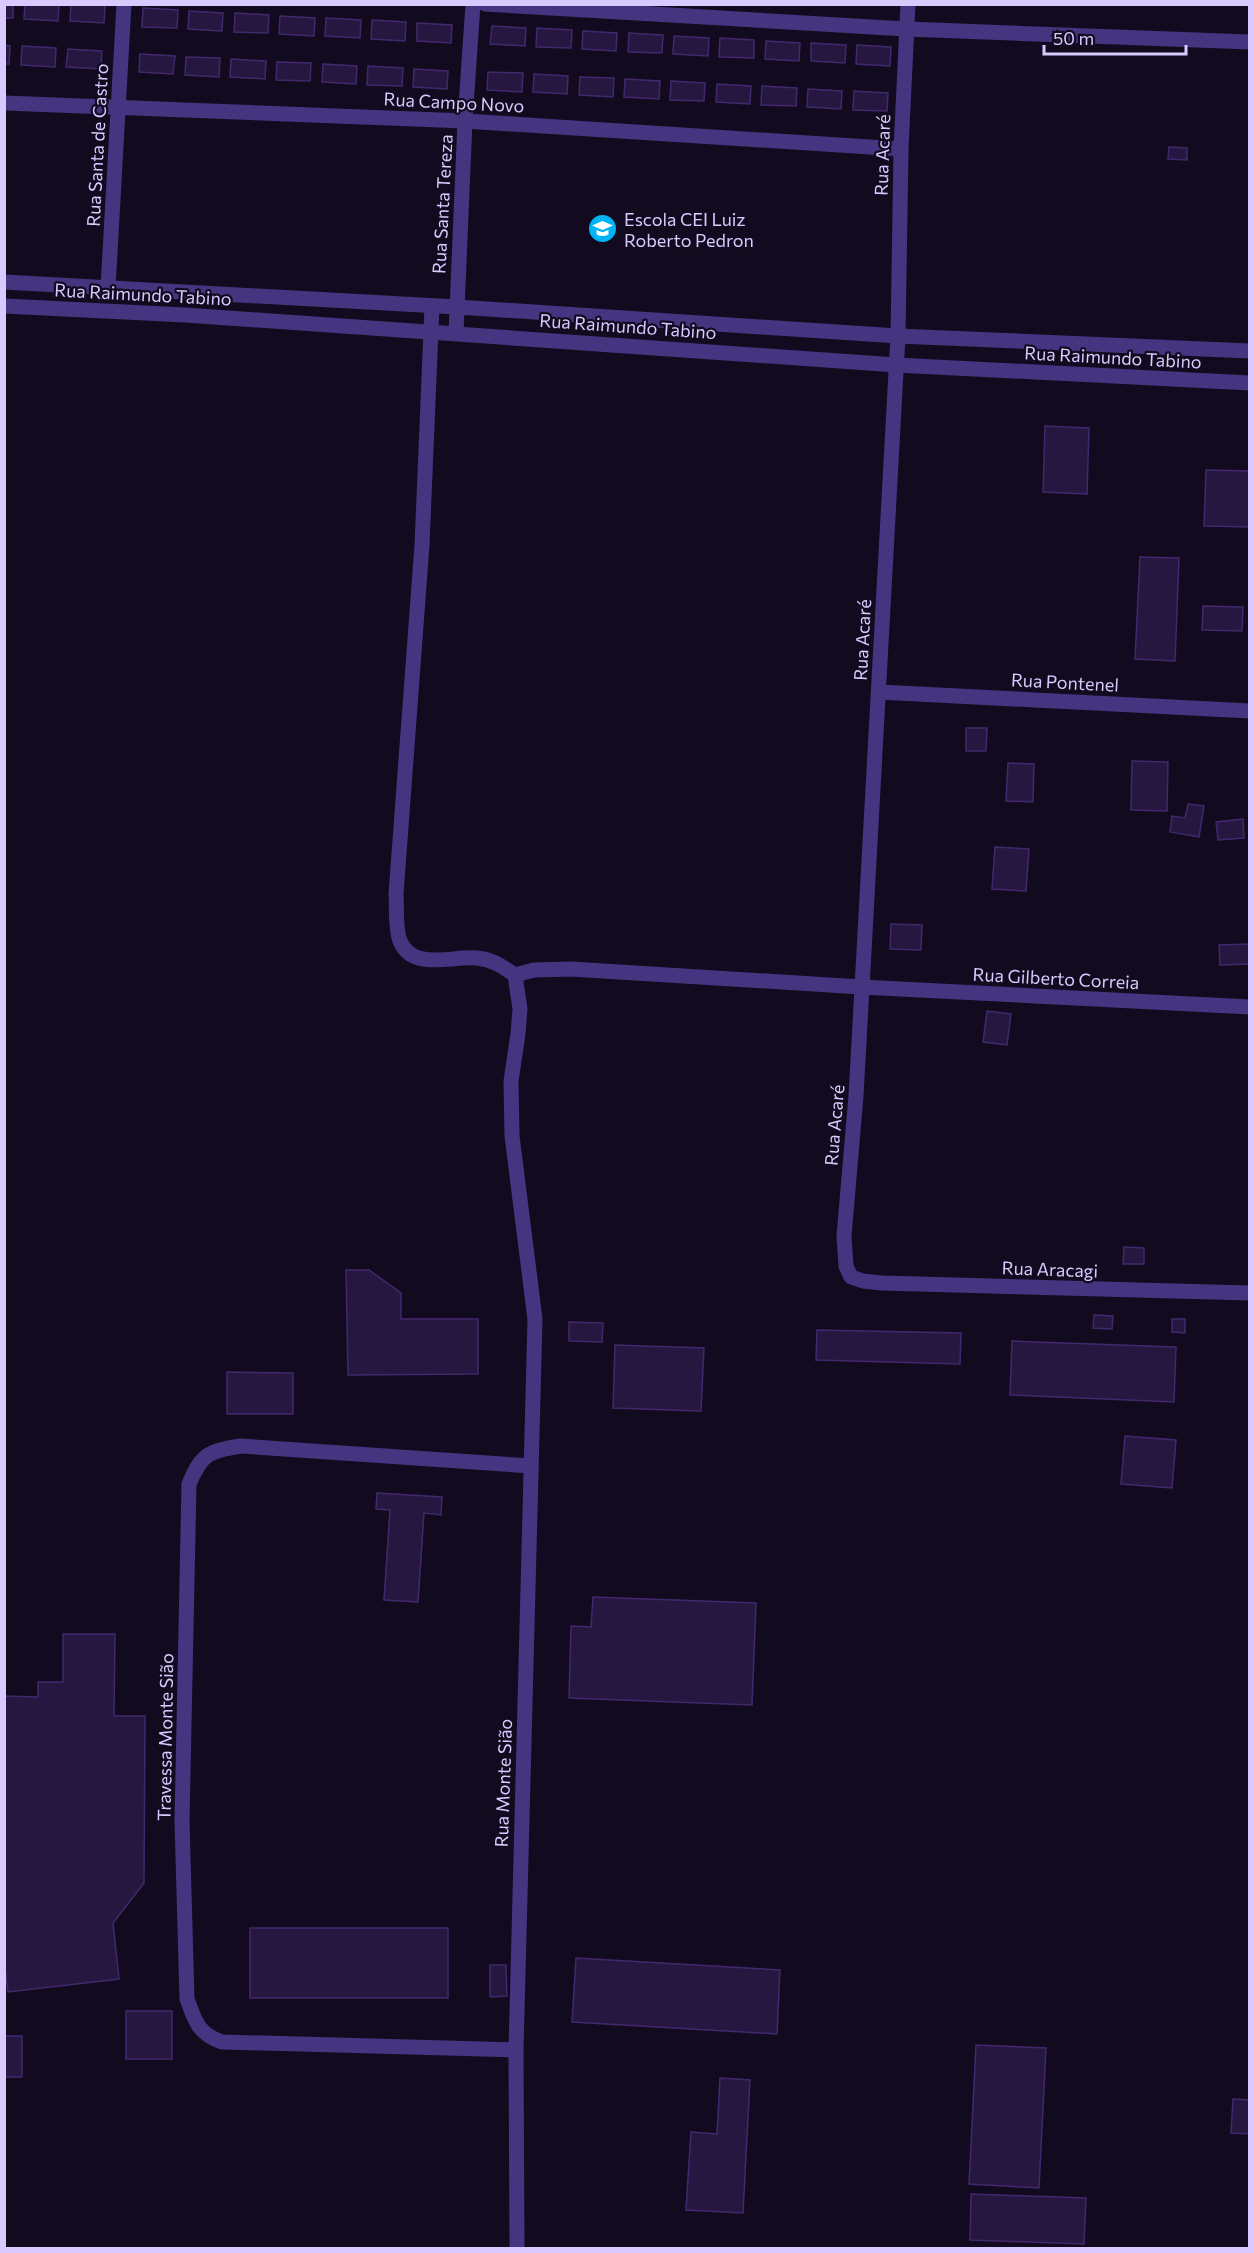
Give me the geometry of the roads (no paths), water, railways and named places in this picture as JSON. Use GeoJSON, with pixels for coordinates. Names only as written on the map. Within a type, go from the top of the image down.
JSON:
{"type":"FeatureCollection","features":[{"type":"Feature","properties":{"kind":"street","name":"Rua Santa de Castro"},"geometry":{"type":"LineString","coordinates":[[108,288],[124,4]]}},
{"type":"Feature","properties":{"kind":"street","name":"Rua Santa Tereza"},"geometry":{"type":"LineString","coordinates":[[456,333],[465,121],[473,4]]}},
{"type":"Feature","properties":{"kind":"street"},"geometry":{"type":"LineString","coordinates":[[485,4],[906,29],[1250,42]]}},
{"type":"Feature","properties":{"kind":"street","name":"Rua Acaré"},"geometry":{"type":"LineString","coordinates":[[851,1277],[846,1266],[844,1236],[856,1095],[898,336],[901,150],[908,4]]}},
{"type":"Feature","properties":{"kind":"street","name":"Rua Campo Novo"},"geometry":{"type":"LineString","coordinates":[[4,103],[465,121],[901,150]]}},
{"type":"Feature","properties":{"kind":"street","name":"Rua Raimundo Tabino"},"geometry":{"type":"LineString","coordinates":[[4,282],[457,307],[898,336],[1250,351]]}},
{"type":"Feature","properties":{"kind":"street","name":"Rua Raimundo Tabino"},"geometry":{"type":"LineString","coordinates":[[4,306],[185,315],[896,365],[1250,383]]}},
{"type":"Feature","properties":{"kind":"street"},"geometry":{"type":"LineString","coordinates":[[432,306],[422,545],[396,894],[400,940],[408,955],[420,960],[478,958],[494,961],[515,975]]}},
{"type":"Feature","properties":{"kind":"street","name":"Rua Pontenel"},"geometry":{"type":"LineString","coordinates":[[879,692],[1250,711]]}},
{"type":"Feature","properties":{"kind":"street","name":"Rua Gilberto Correia"},"geometry":{"type":"LineString","coordinates":[[515,975],[534,970],[571,969],[1250,1007]]}},
{"type":"Feature","properties":{"kind":"street","name":"Rua Monte Sião"},"geometry":{"type":"LineString","coordinates":[[515,975],[520,1008],[519,1034],[511,1082],[512,1136],[536,1320],[516,2050],[517,2248]]}},
{"type":"Feature","properties":{"kind":"street","name":"Rua Aracagi"},"geometry":{"type":"LineString","coordinates":[[851,1277],[882,1283],[1250,1293]]}},
{"type":"Feature","properties":{"kind":"street","name":"Travessa Monte Sião"},"geometry":{"type":"LineString","coordinates":[[516,2050],[222,2043],[207,2037],[195,2019],[188,1998],[182,1821],[189,1485],[202,1458],[214,1450],[241,1446],[531,1466]]}},
{"type":"Feature","properties":{"kind":"place","name":"Escola CEI Luiz Roberto Pedron"},"geometry":{"type":"Point","coordinates":[603,229]}}]}
